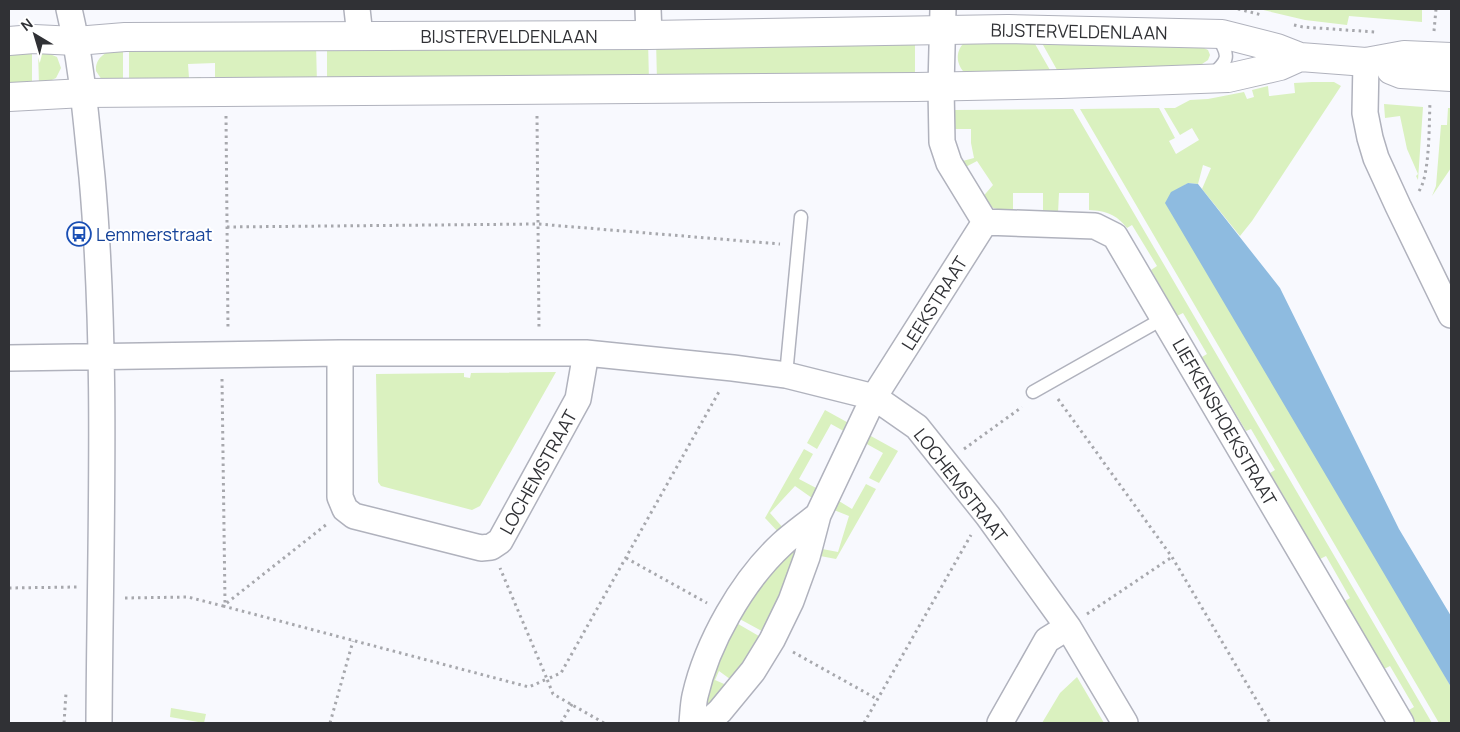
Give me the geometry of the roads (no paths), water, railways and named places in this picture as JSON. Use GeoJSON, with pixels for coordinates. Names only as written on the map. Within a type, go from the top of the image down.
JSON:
{"type":"FeatureCollection","features":[{"type":"Feature","properties":{"kind":"street"},"geometry":{"type":"LineString","coordinates":[[70,9],[84,93],[96,225],[101,356],[99,723]]}},
{"type":"Feature","properties":{"kind":"street"},"geometry":{"type":"LineString","coordinates":[[357,9],[360,36]]}},
{"type":"Feature","properties":{"kind":"street"},"geometry":{"type":"LineString","coordinates":[[943,20],[942,142],[949,163],[985,222]]}},
{"type":"Feature","properties":{"kind":"street","name":"BIJSTERVELDENLAAN"},"geometry":{"type":"LineString","coordinates":[[9,41],[76,41],[125,37],[360,36],[649,22],[943,20],[1008,29],[1216,34],[1278,48],[1300,57],[1366,62],[1401,74],[1442,67]]}},
{"type":"Feature","properties":{"kind":"street","name":"BIJSTERVELDENLAAN"},"geometry":{"type":"LineString","coordinates":[[9,97],[84,93],[941,87],[1228,78],[1280,66],[1300,57]]}},
{"type":"Feature","properties":{"kind":"street"},"geometry":{"type":"LineString","coordinates":[[1366,62],[1365,113],[1376,158],[1451,315]]}},
{"type":"Feature","properties":{"kind":"street","name":"LIEFKENSHOEKSTRAAT"},"geometry":{"type":"LineString","coordinates":[[985,222],[1095,226],[1115,236],[1401,723]]}},
{"type":"Feature","properties":{"kind":"street","name":"LEEKSTRAAT"},"geometry":{"type":"LineString","coordinates":[[707,723],[720,711],[753,671],[772,640],[791,601],[807,557],[818,515],[874,397],[985,222]]}},
{"type":"Feature","properties":{"kind":"street","name":"LOCHEMSTRAAT"},"geometry":{"type":"LineString","coordinates":[[340,353],[340,497],[345,509],[354,516],[481,548],[491,547],[500,542],[578,399],[586,353]]}},
{"type":"Feature","properties":{"kind":"street","name":"LOCHEMSTRAAT"},"geometry":{"type":"LineString","coordinates":[[9,358],[340,353],[586,353],[786,375],[874,397],[917,427],[988,516],[1068,627],[1125,723]]}},
{"type":"Feature","properties":{"kind":"street","name":"LEEKSTRAAT"},"geometry":{"type":"LineString","coordinates":[[692,723],[695,697],[712,646],[728,614],[751,578],[781,544],[818,515]]}},
{"type":"Feature","properties":{"kind":"street"},"geometry":{"type":"LineString","coordinates":[[1000,723],[1048,640],[1068,627]]}},
{"type":"Feature","properties":{"kind":"lane"},"geometry":{"type":"LineString","coordinates":[[1208,78],[1223,65],[1227,56],[1216,34]]}},
{"type":"Feature","properties":{"kind":"lane"},"geometry":{"type":"LineString","coordinates":[[786,375],[801,217]]}},
{"type":"Feature","properties":{"kind":"lane"},"geometry":{"type":"LineString","coordinates":[[1033,392],[1164,318]]}},
{"type":"Feature","properties":{"kind":"water"},"geometry":{"type":"Polygon","coordinates":[[[1188,183],[1198,184],[1280,288],[1399,529],[1451,616],[1451,687],[1165,203],[1171,192],[1188,183]]]}},
{"type":"Feature","properties":{"kind":"place","name":"Lemmerstraat"},"geometry":{"type":"Point","coordinates":[79,234]}}]}
